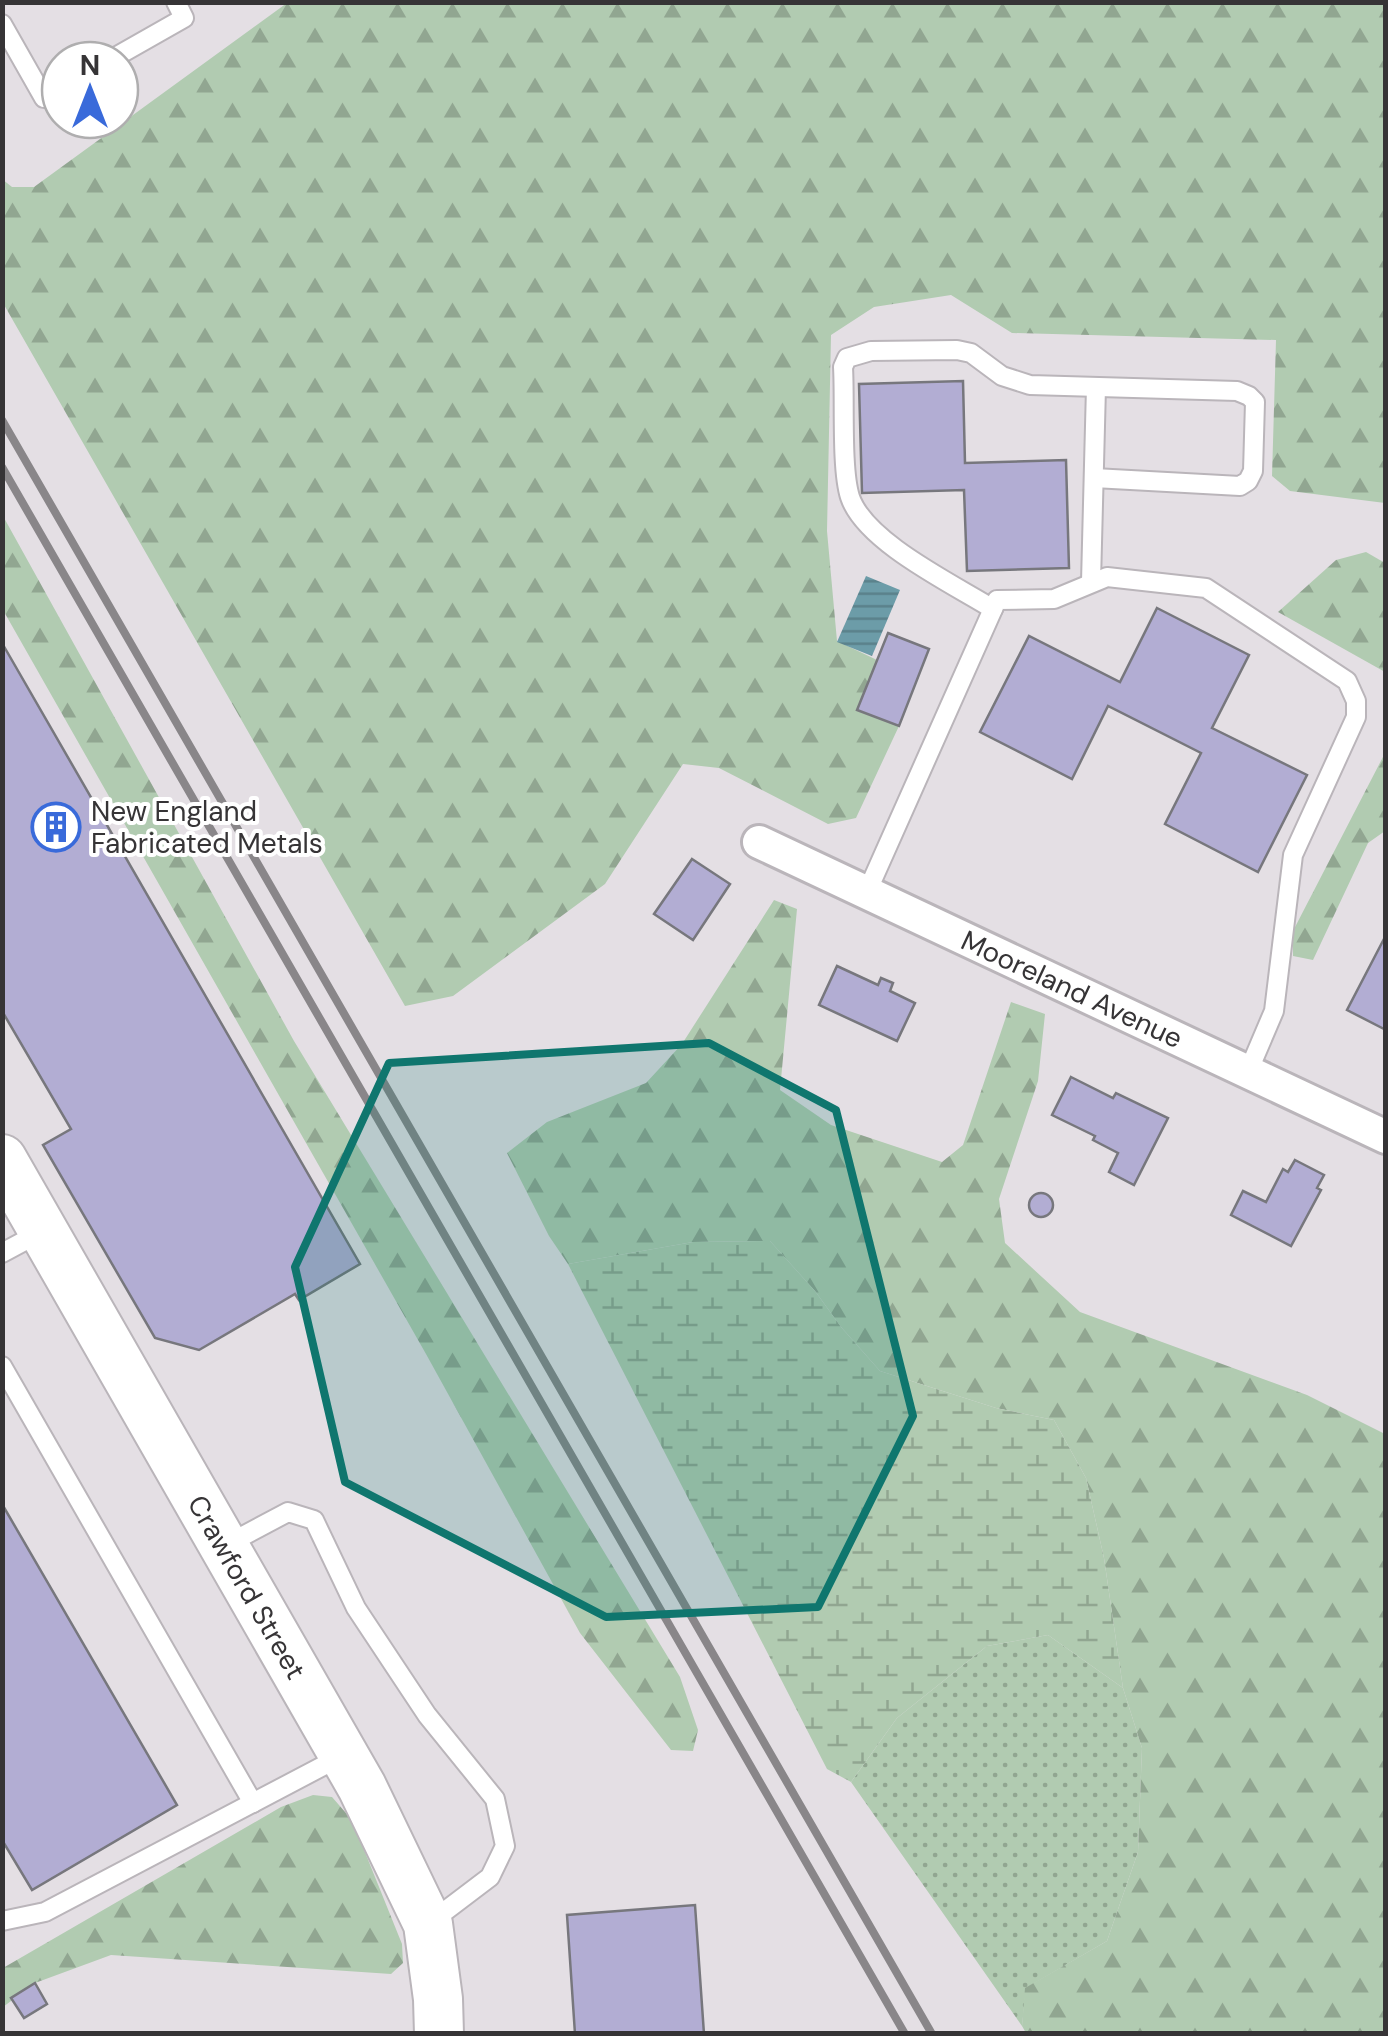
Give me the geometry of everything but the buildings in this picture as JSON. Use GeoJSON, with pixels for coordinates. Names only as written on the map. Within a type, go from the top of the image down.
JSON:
{"type":"FeatureCollection","features":[{"type":"Feature","properties":{"kind":"main road","name":"Crawford Street"},"geometry":{"type":"LineString","coordinates":[[2,1159],[344,1755],[428,1924],[439,2034]]}},
{"type":"Feature","properties":{"kind":"street","name":"Mooreland Avenue"},"geometry":{"type":"LineString","coordinates":[[759,842],[1386,1137]]}},
{"type":"Feature","properties":{"kind":"lane"},"geometry":{"type":"LineString","coordinates":[[140,43],[184,18],[176,2]]}},
{"type":"Feature","properties":{"kind":"lane"},"geometry":{"type":"LineString","coordinates":[[2,24],[40,91]]}},
{"type":"Feature","properties":{"kind":"lane"},"geometry":{"type":"LineString","coordinates":[[993,609],[886,542],[866,526],[856,511],[848,481],[843,367],[847,358],[871,352],[957,350],[971,353],[1002,376],[1030,385],[1238,391],[1255,402],[1253,472],[1240,486],[1094,478]]}},
{"type":"Feature","properties":{"kind":"lane"},"geometry":{"type":"LineString","coordinates":[[1091,582],[1096,387]]}},
{"type":"Feature","properties":{"kind":"lane"},"geometry":{"type":"LineString","coordinates":[[868,892],[998,600],[1054,599],[1106,577],[1206,588],[1347,681],[1354,693],[1356,717],[1293,855],[1274,1010],[1248,1072]]}},
{"type":"Feature","properties":{"kind":"lane"},"geometry":{"type":"LineString","coordinates":[[2,1253],[44,1231]]}},
{"type":"Feature","properties":{"kind":"lane"},"geometry":{"type":"LineString","coordinates":[[2,1366],[253,1803]]}},
{"type":"Feature","properties":{"kind":"lane"},"geometry":{"type":"LineString","coordinates":[[224,1546],[288,1512],[314,1520],[356,1608],[426,1714],[496,1799],[504,1846],[490,1878],[428,1924]]}},
{"type":"Feature","properties":{"kind":"lane"},"geometry":{"type":"LineString","coordinates":[[2,1921],[45,1912],[344,1755]]}},
{"type":"Feature","properties":{"kind":"highlighted area"},"geometry":{"type":"Polygon","coordinates":[[[709,1043],[836,1110],[913,1416],[818,1607],[606,1617],[345,1482],[295,1267],[389,1063],[709,1043]]]}},
{"type":"Feature","properties":{"kind":"green space"},"geometry":{"type":"Polygon","coordinates":[[[287,3],[1385,3],[1385,503],[1290,491],[1272,476],[1276,340],[1012,333],[951,295],[874,307],[831,335],[827,531],[837,641],[877,660],[858,710],[899,726],[856,818],[828,824],[719,768],[683,764],[605,884],[453,996],[405,1006],[3,303],[2,179],[12,187],[34,187],[99,140],[140,140],[140,110],[287,3]]]}},
{"type":"Feature","properties":{"kind":"green space"},"geometry":{"type":"Polygon","coordinates":[[[3,516],[294,1041],[680,1677],[698,1730],[693,1751],[671,1750],[580,1633],[3,610],[3,516]]]}},
{"type":"Feature","properties":{"kind":"green space"},"geometry":{"type":"Polygon","coordinates":[[[1366,552],[1385,563],[1385,672],[1278,612],[1336,560],[1366,552]]]}},
{"type":"Feature","properties":{"kind":"green space"},"geometry":{"type":"Polygon","coordinates":[[[1385,753],[1385,831],[1368,843],[1313,960],[1293,956],[1293,931],[1385,753]]]}},
{"type":"Feature","properties":{"kind":"green space"},"geometry":{"type":"Polygon","coordinates":[[[774,900],[797,909],[780,1090],[831,1125],[942,1162],[963,1145],[1011,1002],[1045,1014],[1038,1081],[999,1199],[1005,1243],[1080,1312],[1307,1395],[1385,1434],[1385,2033],[1026,2033],[1022,2026],[1025,1988],[1107,1941],[1138,1852],[1142,1748],[1123,1688],[1104,1558],[1086,1478],[1054,1420],[996,1408],[880,1371],[770,1241],[693,1242],[568,1264],[549,1236],[507,1153],[547,1122],[646,1083],[682,1044],[774,900]]]}},
{"type":"Feature","properties":{"kind":"green space"},"geometry":{"type":"Polygon","coordinates":[[[770,1241],[880,1371],[996,1408],[1054,1420],[1086,1478],[1104,1558],[1123,1688],[1048,1635],[987,1646],[897,1718],[851,1782],[827,1769],[568,1264],[693,1242],[770,1241]]]}},
{"type":"Feature","properties":{"kind":"green space"},"geometry":{"type":"Polygon","coordinates":[[[1048,1635],[1123,1688],[1142,1748],[1138,1852],[1107,1941],[1026,1988],[1022,2026],[851,1782],[897,1718],[987,1646],[1048,1635]]]}},
{"type":"Feature","properties":{"kind":"green space"},"geometry":{"type":"Polygon","coordinates":[[[313,1795],[332,1797],[352,1820],[402,1944],[403,1963],[391,1974],[111,1955],[35,1983],[3,2007],[3,1968],[281,1807],[313,1795]]]}},
{"type":"Feature","properties":{"kind":"water"},"geometry":{"type":"Polygon","coordinates":[[[866,576],[900,590],[872,656],[837,642],[866,576]]]}},
{"type":"Feature","properties":{"kind":"railway"},"geometry":{"type":"LineString","coordinates":[[2,420],[932,2034]]}},
{"type":"Feature","properties":{"kind":"railway"},"geometry":{"type":"LineString","coordinates":[[2,467],[905,2034]]}},
{"type":"Feature","properties":{"kind":"place","name":"New England Fabricated Metals"},"geometry":{"type":"Point","coordinates":[56,827]}}]}
